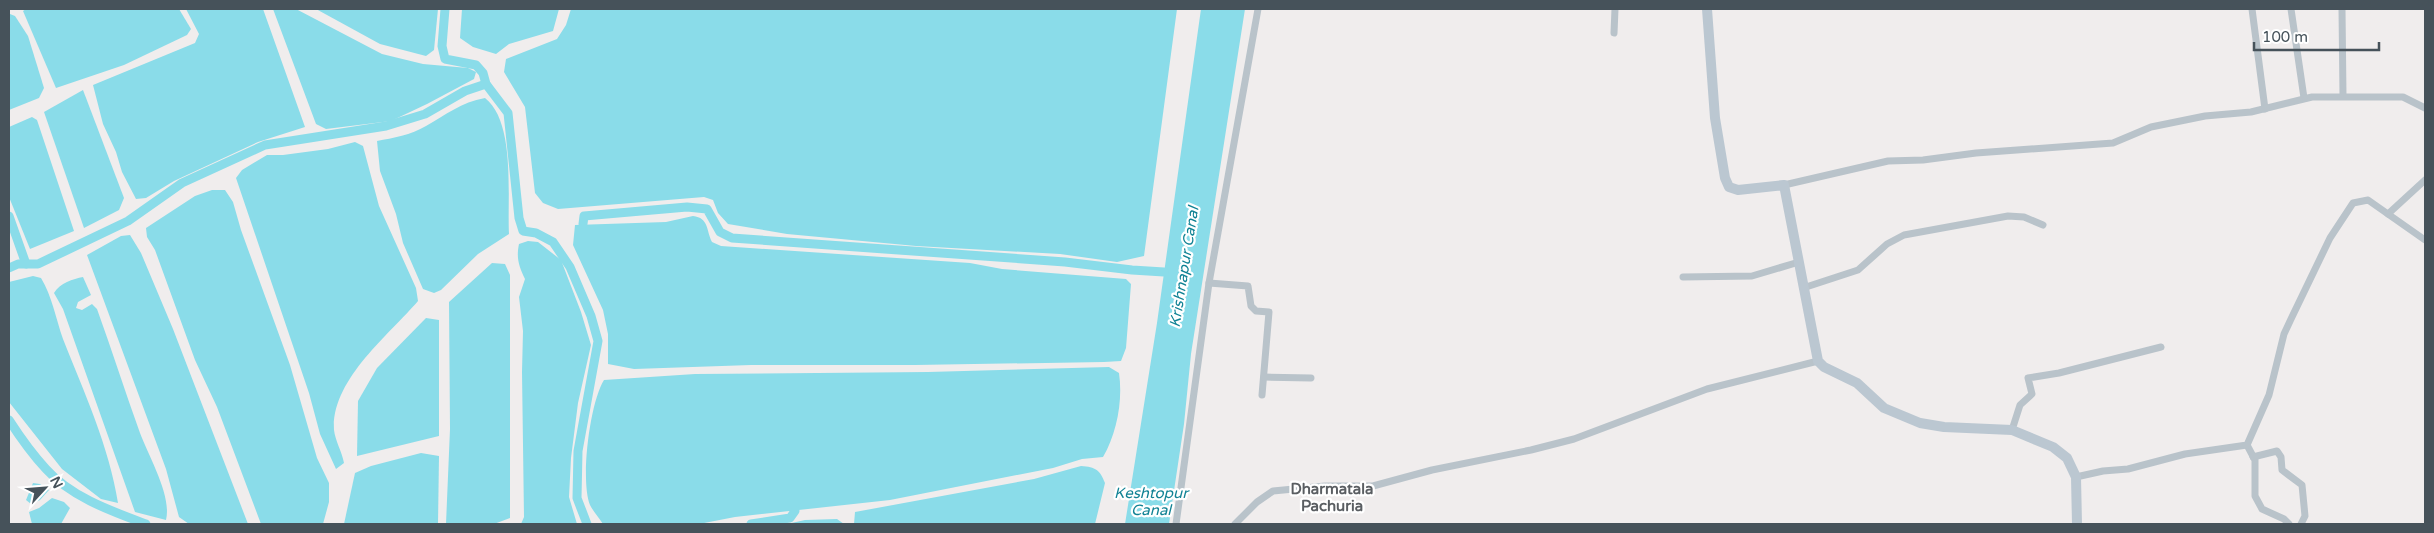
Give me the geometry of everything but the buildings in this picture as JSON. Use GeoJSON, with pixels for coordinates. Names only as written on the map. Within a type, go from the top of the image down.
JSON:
{"type":"FeatureCollection","features":[{"type":"Feature","properties":{"kind":"street"},"geometry":{"type":"LineString","coordinates":[[1176,524],[1209,283],[1258,9]]}},
{"type":"Feature","properties":{"kind":"street"},"geometry":{"type":"LineString","coordinates":[[1614,33],[1615,9]]}},
{"type":"Feature","properties":{"kind":"street"},"geometry":{"type":"LineString","coordinates":[[1707,9],[1715,118],[1725,178],[1729,187],[1738,190],[1784,185],[1888,161],[1923,160],[1976,152],[2113,143],[2151,127],[2205,116],[2251,112],[2304,98],[2343,96],[2403,97],[2425,108]]}},
{"type":"Feature","properties":{"kind":"street"},"geometry":{"type":"LineString","coordinates":[[2252,9],[2265,108]]}},
{"type":"Feature","properties":{"kind":"street"},"geometry":{"type":"LineString","coordinates":[[2290,9],[2304,98]]}},
{"type":"Feature","properties":{"kind":"street"},"geometry":{"type":"LineString","coordinates":[[2342,9],[2343,96]]}},
{"type":"Feature","properties":{"kind":"street"},"geometry":{"type":"LineString","coordinates":[[2388,214],[2425,180]]}},
{"type":"Feature","properties":{"kind":"street"},"geometry":{"type":"LineString","coordinates":[[1784,185],[1818,362],[1856,383],[1884,408],[1920,423],[1944,428],[2012,430],[2062,452],[2072,466],[2076,477],[2077,524]]}},
{"type":"Feature","properties":{"kind":"street"},"geometry":{"type":"LineString","coordinates":[[2247,445],[2269,395],[2284,334],[2290,319],[2330,238],[2350,207],[2356,201],[2368,200],[2425,240]]}},
{"type":"Feature","properties":{"kind":"street"},"geometry":{"type":"LineString","coordinates":[[1804,288],[1858,270],[1887,244],[1904,234],[2008,216],[2024,217],[2043,225]]}},
{"type":"Feature","properties":{"kind":"street"},"geometry":{"type":"LineString","coordinates":[[1683,278],[1752,276],[1799,262]]}},
{"type":"Feature","properties":{"kind":"street"},"geometry":{"type":"LineString","coordinates":[[1209,283],[1248,286],[1252,306],[1256,310],[1269,312],[1262,395]]}},
{"type":"Feature","properties":{"kind":"street"},"geometry":{"type":"LineString","coordinates":[[2012,430],[2020,405],[2032,394],[2028,378],[2059,373],[2161,347]]}},
{"type":"Feature","properties":{"kind":"street"},"geometry":{"type":"LineString","coordinates":[[1234,524],[1257,502],[1273,491],[1325,486],[1373,486],[1450,466],[1531,450],[1574,439],[1707,389],[1818,362]]}},
{"type":"Feature","properties":{"kind":"street"},"geometry":{"type":"LineString","coordinates":[[1264,377],[1311,378]]}},
{"type":"Feature","properties":{"kind":"street"},"geometry":{"type":"LineString","coordinates":[[2247,445],[2254,457],[2255,496],[2262,509],[2284,519],[2289,524]]}},
{"type":"Feature","properties":{"kind":"street"},"geometry":{"type":"LineString","coordinates":[[2076,477],[2103,470],[2128,469],[2185,454],[2247,445]]}},
{"type":"Feature","properties":{"kind":"street"},"geometry":{"type":"LineString","coordinates":[[2254,457],[2277,451],[2281,457],[2282,470],[2302,484],[2305,516],[2301,524]]}},
{"type":"Feature","properties":{"kind":"water"},"geometry":{"type":"Polygon","coordinates":[[[26,9],[179,9],[191,29],[187,35],[124,65],[56,88],[23,11],[26,9]]]}},
{"type":"Feature","properties":{"kind":"water"},"geometry":{"type":"Polygon","coordinates":[[[186,9],[263,9],[305,127],[258,142],[174,181],[146,198],[136,199],[122,172],[116,152],[103,124],[93,85],[195,43],[199,34],[186,9]]]}},
{"type":"Feature","properties":{"kind":"water"},"geometry":{"type":"Polygon","coordinates":[[[273,9],[296,9],[382,54],[423,64],[468,68],[476,72],[474,79],[391,121],[326,129],[316,124],[273,9]]]}},
{"type":"Feature","properties":{"kind":"water"},"geometry":{"type":"Polygon","coordinates":[[[316,9],[438,9],[434,50],[426,56],[380,44],[316,9]]]}},
{"type":"Feature","properties":{"kind":"water"},"geometry":{"type":"Polygon","coordinates":[[[462,9],[559,9],[553,31],[509,44],[496,54],[473,47],[460,38],[462,9]]]}},
{"type":"Feature","properties":{"kind":"water"},"geometry":{"type":"Polygon","coordinates":[[[571,9],[1177,9],[1144,256],[1117,262],[1060,254],[916,246],[787,234],[728,224],[718,213],[713,200],[704,197],[558,209],[543,203],[535,193],[525,107],[504,72],[506,59],[557,39],[566,25],[571,9]]]}},
{"type":"Feature","properties":{"kind":"water","name":"Keshtopur Canal"},"geometry":{"type":"Polygon","coordinates":[[[1201,9],[1245,9],[1191,354],[1184,424],[1169,524],[1125,524],[1157,323],[1201,9]]]}},
{"type":"Feature","properties":{"kind":"water"},"geometry":{"type":"Polygon","coordinates":[[[10,14],[15,16],[28,36],[44,88],[39,98],[9,110],[10,14]]]}},
{"type":"Feature","properties":{"kind":"water"},"geometry":{"type":"Polygon","coordinates":[[[83,90],[124,198],[119,210],[84,228],[44,112],[83,90]]]}},
{"type":"Feature","properties":{"kind":"water"},"geometry":{"type":"Polygon","coordinates":[[[485,98],[495,109],[502,124],[506,142],[509,181],[509,234],[478,254],[441,290],[434,293],[423,289],[403,243],[396,214],[380,171],[377,141],[414,132],[461,106],[485,98]]]}},
{"type":"Feature","properties":{"kind":"water"},"geometry":{"type":"Polygon","coordinates":[[[32,117],[37,120],[74,231],[30,249],[9,197],[9,127],[32,117]]]}},
{"type":"Feature","properties":{"kind":"water"},"geometry":{"type":"Polygon","coordinates":[[[355,142],[363,146],[379,206],[416,288],[418,301],[364,360],[342,394],[336,411],[334,430],[344,463],[336,469],[320,434],[309,393],[236,178],[242,170],[267,155],[283,155],[328,149],[355,142]]]}},
{"type":"Feature","properties":{"kind":"water"},"geometry":{"type":"Polygon","coordinates":[[[212,190],[225,190],[233,202],[241,230],[290,365],[317,458],[329,483],[329,502],[323,524],[261,524],[217,407],[195,360],[155,250],[147,237],[146,228],[195,196],[212,190]]]}},
{"type":"Feature","properties":{"kind":"water"},"geometry":{"type":"Polygon","coordinates":[[[693,216],[702,219],[712,242],[721,246],[970,263],[1002,269],[1126,279],[1131,284],[1126,348],[1121,361],[1104,362],[751,365],[634,369],[608,364],[608,334],[603,310],[573,245],[575,225],[666,222],[693,216]]]}},
{"type":"Feature","properties":{"kind":"water"},"geometry":{"type":"Polygon","coordinates":[[[130,235],[141,253],[173,329],[248,524],[189,524],[179,517],[166,469],[87,255],[121,236],[130,235]]]}},
{"type":"Feature","properties":{"kind":"water"},"geometry":{"type":"Polygon","coordinates":[[[528,241],[538,242],[561,260],[581,312],[591,345],[578,403],[571,458],[569,497],[577,524],[521,524],[524,517],[523,331],[519,297],[525,279],[518,254],[519,244],[528,241]]]}},
{"type":"Feature","properties":{"kind":"water"},"geometry":{"type":"Polygon","coordinates":[[[492,263],[505,264],[510,275],[510,518],[494,524],[446,524],[450,429],[449,302],[492,263]]]}},
{"type":"Feature","properties":{"kind":"water"},"geometry":{"type":"Polygon","coordinates":[[[33,276],[41,278],[51,300],[63,339],[109,461],[118,503],[101,499],[62,469],[9,402],[9,282],[33,276]]]}},
{"type":"Feature","properties":{"kind":"water"},"geometry":{"type":"Polygon","coordinates":[[[83,277],[91,295],[78,302],[76,308],[82,310],[92,304],[97,309],[140,433],[163,488],[167,510],[166,520],[135,512],[63,309],[54,293],[63,284],[83,277]]]}},
{"type":"Feature","properties":{"kind":"water"},"geometry":{"type":"Polygon","coordinates":[[[426,318],[439,320],[439,436],[357,456],[358,401],[377,368],[426,318]]]}},
{"type":"Feature","properties":{"kind":"water"},"geometry":{"type":"Polygon","coordinates":[[[1109,367],[1119,373],[1120,394],[1118,416],[1112,438],[1103,457],[1082,459],[1053,468],[890,500],[735,517],[699,524],[603,524],[590,505],[586,478],[588,441],[594,405],[604,380],[695,374],[928,372],[1109,367]]]}},
{"type":"Feature","properties":{"kind":"water"},"geometry":{"type":"Polygon","coordinates":[[[421,453],[439,456],[438,524],[344,524],[355,473],[371,466],[421,453]]]}},
{"type":"Feature","properties":{"kind":"water"},"geometry":{"type":"Polygon","coordinates":[[[1081,466],[1097,470],[1105,483],[1095,524],[854,524],[855,512],[1034,479],[1081,466]]]}},
{"type":"Feature","properties":{"kind":"water"},"geometry":{"type":"Polygon","coordinates":[[[33,483],[40,484],[49,490],[40,500],[31,504],[26,500],[33,483]]]}},
{"type":"Feature","properties":{"kind":"water"},"geometry":{"type":"Polygon","coordinates":[[[52,498],[64,502],[70,508],[61,524],[32,524],[29,512],[39,508],[52,498]]]}},
{"type":"Feature","properties":{"kind":"water"},"geometry":{"type":"Polygon","coordinates":[[[837,519],[844,524],[787,524],[805,520],[837,519]]]}},
{"type":"Feature","properties":{"kind":"waterway"},"geometry":{"type":"LineString","coordinates":[[445,9],[442,46],[445,59],[476,65],[483,73],[486,84],[508,113],[519,218],[523,231],[536,233],[553,242],[570,267],[591,316],[598,341],[578,451],[577,498],[587,524]]}},
{"type":"Feature","properties":{"kind":"waterway"},"geometry":{"type":"LineString","coordinates":[[9,268],[18,264],[38,264],[128,221],[182,183],[265,145],[386,126],[425,114],[465,91],[486,84]]}},
{"type":"Feature","properties":{"kind":"waterway"},"geometry":{"type":"LineString","coordinates":[[583,224],[584,216],[687,207],[707,209],[720,232],[732,238],[1065,262],[1164,272]]}},
{"type":"Feature","properties":{"kind":"waterway"},"geometry":{"type":"LineString","coordinates":[[9,216],[26,264]]}},
{"type":"Feature","properties":{"kind":"waterway"},"geometry":{"type":"LineString","coordinates":[[9,420],[41,463],[67,488],[92,502],[146,524]]}},
{"type":"Feature","properties":{"kind":"waterway"},"geometry":{"type":"LineString","coordinates":[[751,524],[790,518],[795,511]]}},
{"type":"Feature","properties":{"kind":"district","name":"Dharmatala Pachuria"},"geometry":{"type":"Point","coordinates":[1332,498]}},
{"type":"Feature","properties":{"kind":"water label","name":"Krishnapur Canal"},"geometry":{"type":"Point","coordinates":[1184,267]}}]}
